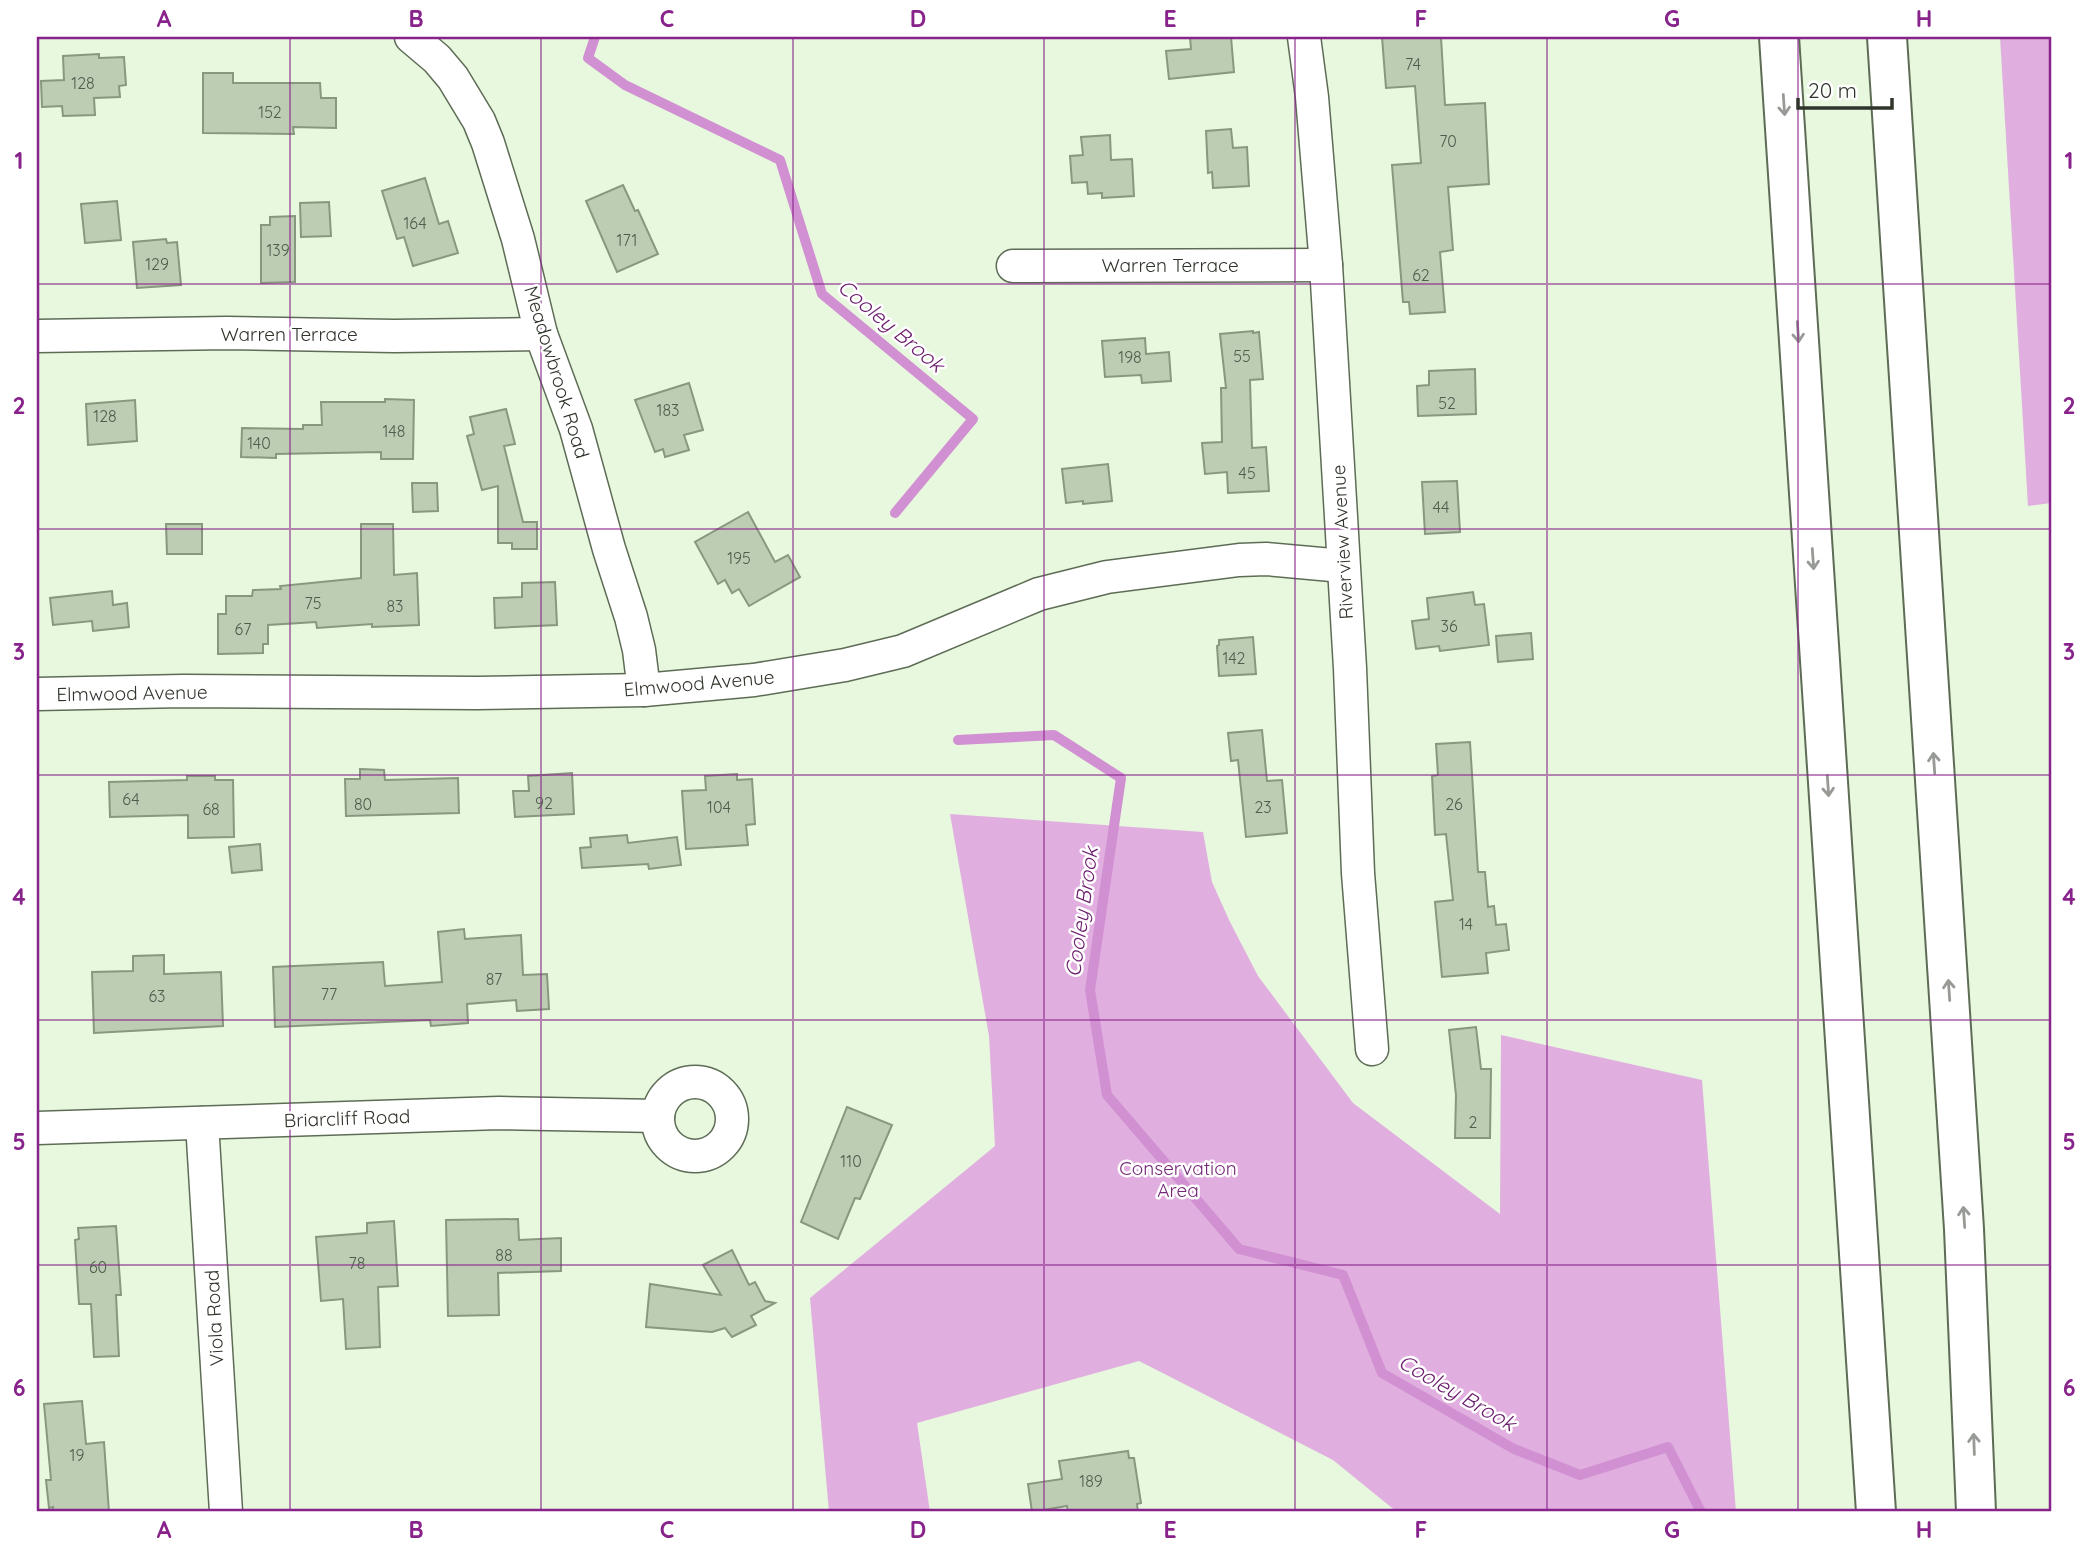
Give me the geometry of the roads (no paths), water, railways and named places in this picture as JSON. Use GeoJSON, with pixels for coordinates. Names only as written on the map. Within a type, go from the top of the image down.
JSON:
{"type":"FeatureCollection","features":[{"type":"Feature","properties":{"kind":"highway"},"geometry":{"type":"LineString","coordinates":[[1779,37],[1876,1512]]}},
{"type":"Feature","properties":{"kind":"highway"},"geometry":{"type":"LineString","coordinates":[[1887,37],[1964,1229],[1976,1512]]}},
{"type":"Feature","properties":{"kind":"street","name":"Meadowbrook Road"},"geometry":{"type":"LineString","coordinates":[[411,37],[437,59],[453,78],[479,121],[518,239],[541,334],[576,429],[631,617],[644,690]]}},
{"type":"Feature","properties":{"kind":"street","name":"Riverview Avenue"},"geometry":{"type":"LineString","coordinates":[[1304,37],[1312,97],[1326,265],[1350,681],[1358,873],[1372,1049]]}},
{"type":"Feature","properties":{"kind":"street","name":"Warren Terrace"},"geometry":{"type":"LineString","coordinates":[[1013,266],[1326,265]]}},
{"type":"Feature","properties":{"kind":"street","name":"Warren Terrace"},"geometry":{"type":"LineString","coordinates":[[37,335],[541,334]]}},
{"type":"Feature","properties":{"kind":"street","name":"Elmwood Avenue"},"geometry":{"type":"LineString","coordinates":[[37,694],[183,691],[391,695],[644,690],[754,680],[845,665],[904,651],[1039,594],[1107,577],[1239,560],[1266,559],[1343,566]]}},
{"type":"Feature","properties":{"kind":"street","name":"Briarcliff Road"},"geometry":{"type":"LineString","coordinates":[[37,1128],[499,1113],[658,1116]]}},
{"type":"Feature","properties":{"kind":"street","name":"Viola Road"},"geometry":{"type":"LineString","coordinates":[[202,1123],[226,1512]]}},
{"type":"Feature","properties":{"kind":"waterway","name":"Cooley Brook"},"geometry":{"type":"LineString","coordinates":[[595,37],[588,58],[625,85],[780,160],[822,294],[973,419],[895,513]]}},
{"type":"Feature","properties":{"kind":"waterway","name":"Cooley Brook"},"geometry":{"type":"LineString","coordinates":[[958,740],[1054,735],[1121,778],[1090,990],[1107,1095],[1239,1249],[1343,1275],[1382,1373],[1514,1449],[1580,1475],[1668,1447],[1701,1512]]}},
{"type":"Feature","properties":{"kind":"park label","name":"Conservation Area"},"geometry":{"type":"Point","coordinates":[1178,1179]}}]}
